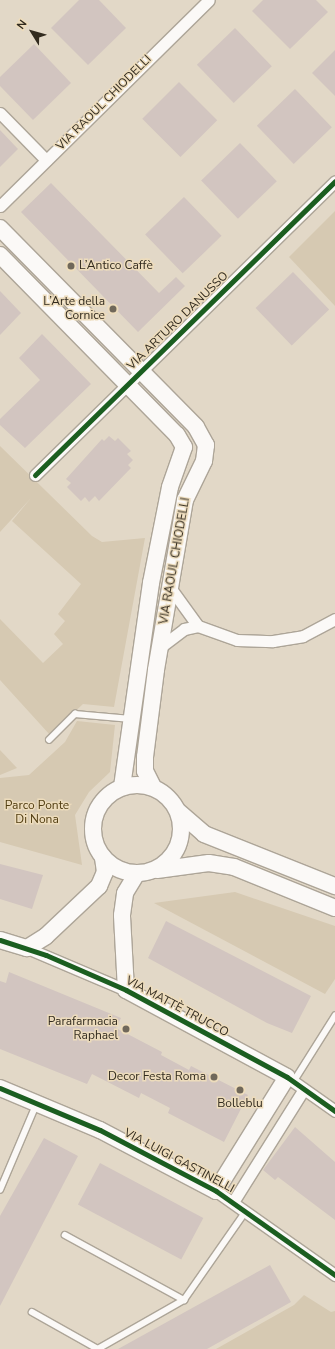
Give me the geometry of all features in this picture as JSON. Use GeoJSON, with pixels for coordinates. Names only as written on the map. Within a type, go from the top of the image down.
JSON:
{"type":"FeatureCollection","features":[{"type":"Feature","properties":{"kind":"main road","name":"VIA RAOUL CHIODELLI"},"geometry":{"type":"LineString","coordinates":[[0,228],[196,427],[206,445],[204,461],[185,500],[160,648],[145,757],[145,771],[152,787]]}},
{"type":"Feature","properties":{"kind":"main road","name":"VIA RAOUL CHIODELLI"},"geometry":{"type":"LineString","coordinates":[[0,255],[177,435],[185,451],[166,503],[131,719],[122,787]]}},
{"type":"Feature","properties":{"kind":"main road"},"geometry":{"type":"LineString","coordinates":[[27,948],[79,908],[99,886],[105,872],[103,857],[93,835],[96,812],[102,801],[122,787],[152,787],[164,793],[179,812],[204,834],[335,886]]}},
{"type":"Feature","properties":{"kind":"main road"},"geometry":{"type":"LineString","coordinates":[[126,990],[122,915],[125,893],[143,872],[170,858],[177,848],[181,836],[179,812]]}},
{"type":"Feature","properties":{"kind":"main road"},"geometry":{"type":"LineString","coordinates":[[103,857],[112,866],[143,872],[209,863],[234,867],[335,908]]}},
{"type":"Feature","properties":{"kind":"main road","name":"VIA MATTÈ TRUCCO"},"geometry":{"type":"LineString","coordinates":[[0,940],[27,948]]}},
{"type":"Feature","properties":{"kind":"main road","name":"VIA MATTÈ TRUCCO"},"geometry":{"type":"LineString","coordinates":[[126,990],[290,1079]]}},
{"type":"Feature","properties":{"kind":"main road"},"geometry":{"type":"LineString","coordinates":[[216,1191],[290,1079]]}},
{"type":"Feature","properties":{"kind":"main road","name":"VIA LUIGI GASTINELLI"},"geometry":{"type":"LineString","coordinates":[[0,1088],[38,1102],[216,1191]]}},
{"type":"Feature","properties":{"kind":"street","name":"VIA RAOUL CHIODELLI"},"geometry":{"type":"LineString","coordinates":[[0,206],[209,0]]}},
{"type":"Feature","properties":{"kind":"street"},"geometry":{"type":"LineString","coordinates":[[0,113],[46,160]]}},
{"type":"Feature","properties":{"kind":"street","name":"VIA ARTURO DANUSSO"},"geometry":{"type":"LineString","coordinates":[[35,475],[335,181]]}},
{"type":"Feature","properties":{"kind":"street"},"geometry":{"type":"LineString","coordinates":[[170,586],[198,626]]}},
{"type":"Feature","properties":{"kind":"street"},"geometry":{"type":"LineString","coordinates":[[160,648],[184,629],[198,626],[237,640],[273,641],[303,636],[335,619]]}},
{"type":"Feature","properties":{"kind":"street","name":"VIA MATTÈ TRUCCO"},"geometry":{"type":"LineString","coordinates":[[27,948],[126,990]]}},
{"type":"Feature","properties":{"kind":"street","name":"VIA MATTÈ TRUCCO"},"geometry":{"type":"LineString","coordinates":[[290,1079],[335,1111]]}},
{"type":"Feature","properties":{"kind":"street"},"geometry":{"type":"LineString","coordinates":[[233,1202],[304,1089]]}},
{"type":"Feature","properties":{"kind":"street","name":"VIA LUIGI GASTINELLI"},"geometry":{"type":"LineString","coordinates":[[216,1191],[246,1210],[335,1275]]}},
{"type":"Feature","properties":{"kind":"lane"},"geometry":{"type":"LineString","coordinates":[[49,740],[75,714],[131,719]]}},
{"type":"Feature","properties":{"kind":"lane"},"geometry":{"type":"LineString","coordinates":[[290,1079],[335,1016]]}},
{"type":"Feature","properties":{"kind":"lane"},"geometry":{"type":"LineString","coordinates":[[0,1190],[38,1102]]}},
{"type":"Feature","properties":{"kind":"lane"},"geometry":{"type":"LineString","coordinates":[[32,1312],[98,1349],[184,1300],[246,1210]]}},
{"type":"Feature","properties":{"kind":"lane"},"geometry":{"type":"LineString","coordinates":[[65,1235],[184,1300]]}},
{"type":"Feature","properties":{"kind":"green space"},"geometry":{"type":"Polygon","coordinates":[[[335,211],[335,306],[289,257],[335,211]]]}},
{"type":"Feature","properties":{"kind":"green space"},"geometry":{"type":"Polygon","coordinates":[[[0,446],[92,536],[102,542],[145,538],[114,707],[83,704],[50,735],[0,680],[0,619],[43,663],[63,644],[54,634],[65,621],[58,614],[81,584],[12,521],[31,498],[0,532],[0,446]]]}},
{"type":"Feature","properties":{"kind":"green space","name":"Parco Ponte Di Nona"},"geometry":{"type":"Polygon","coordinates":[[[77,721],[115,725],[110,772],[89,792],[75,815],[82,865],[0,842],[0,778],[29,775],[65,742],[77,721]]]}},
{"type":"Feature","properties":{"kind":"green space"},"geometry":{"type":"Polygon","coordinates":[[[0,750],[17,768],[0,775],[0,750]]]}},
{"type":"Feature","properties":{"kind":"green space"},"geometry":{"type":"Polygon","coordinates":[[[235,892],[335,926],[335,979],[325,994],[154,903],[235,892]]]}},
{"type":"Feature","properties":{"kind":"green space"},"geometry":{"type":"Polygon","coordinates":[[[304,1295],[331,1312],[335,1311],[335,1349],[216,1349],[294,1305],[304,1295]]]}},
{"type":"Feature","properties":{"kind":"building"},"geometry":{"type":"Polygon","coordinates":[[[79,0],[99,0],[126,28],[88,65],[51,28],[79,0]]]}},
{"type":"Feature","properties":{"kind":"building"},"geometry":{"type":"Polygon","coordinates":[[[263,0],[316,0],[328,12],[290,49],[252,11],[263,0]]]}},
{"type":"Feature","properties":{"kind":"building"},"geometry":{"type":"Polygon","coordinates":[[[235,28],[272,66],[234,103],[197,65],[235,28]]]}},
{"type":"Feature","properties":{"kind":"building"},"geometry":{"type":"Polygon","coordinates":[[[34,44],[71,83],[33,120],[0,86],[0,77],[34,44]]]}},
{"type":"Feature","properties":{"kind":"building"},"geometry":{"type":"Polygon","coordinates":[[[335,50],[335,96],[312,73],[335,50]]]}},
{"type":"Feature","properties":{"kind":"building"},"geometry":{"type":"Polygon","coordinates":[[[179,82],[217,120],[180,157],[142,119],[179,82]]]}},
{"type":"Feature","properties":{"kind":"building"},"geometry":{"type":"Polygon","coordinates":[[[295,89],[332,127],[294,164],[257,126],[295,89]]]}},
{"type":"Feature","properties":{"kind":"building"},"geometry":{"type":"Polygon","coordinates":[[[0,130],[18,149],[0,167],[0,130]]]}},
{"type":"Feature","properties":{"kind":"building"},"geometry":{"type":"Polygon","coordinates":[[[240,143],[277,181],[238,219],[201,181],[240,143]]]}},
{"type":"Feature","properties":{"kind":"building"},"geometry":{"type":"Polygon","coordinates":[[[51,183],[159,293],[176,277],[185,286],[138,332],[21,212],[51,183]]]}},
{"type":"Feature","properties":{"kind":"building"},"geometry":{"type":"Polygon","coordinates":[[[184,197],[222,236],[183,273],[145,235],[184,197]]]}},
{"type":"Feature","properties":{"kind":"building"},"geometry":{"type":"Polygon","coordinates":[[[293,272],[329,309],[292,346],[256,308],[293,272]]]}},
{"type":"Feature","properties":{"kind":"building"},"geometry":{"type":"Polygon","coordinates":[[[0,291],[21,313],[0,335],[0,291]]]}},
{"type":"Feature","properties":{"kind":"building"},"geometry":{"type":"Polygon","coordinates":[[[42,334],[91,384],[25,448],[0,425],[0,419],[40,380],[19,358],[42,334]]]}},
{"type":"Feature","properties":{"kind":"building"},"geometry":{"type":"Polygon","coordinates":[[[109,436],[115,441],[118,438],[131,451],[127,454],[133,460],[128,465],[131,468],[99,501],[95,496],[89,502],[85,497],[81,501],[67,487],[71,483],[66,479],[102,439],[104,441],[109,436]]]}},
{"type":"Feature","properties":{"kind":"building"},"geometry":{"type":"Polygon","coordinates":[[[0,864],[43,875],[32,909],[0,899],[0,864]]]}},
{"type":"Feature","properties":{"kind":"building"},"geometry":{"type":"Polygon","coordinates":[[[166,921],[311,996],[292,1033],[267,1023],[148,958],[166,921]]]}},
{"type":"Feature","properties":{"kind":"building"},"geometry":{"type":"Polygon","coordinates":[[[9,972],[121,1018],[116,1028],[162,1052],[161,1055],[189,1070],[191,1066],[248,1095],[224,1142],[168,1113],[170,1108],[141,1093],[139,1098],[92,1074],[87,1084],[0,1049],[0,981],[6,983],[9,972]]]}},
{"type":"Feature","properties":{"kind":"building"},"geometry":{"type":"Polygon","coordinates":[[[295,1127],[335,1162],[335,1220],[278,1177],[275,1180],[263,1170],[295,1127]]]}},
{"type":"Feature","properties":{"kind":"building"},"geometry":{"type":"Polygon","coordinates":[[[44,1138],[78,1156],[0,1306],[0,1216],[44,1138]]]}},
{"type":"Feature","properties":{"kind":"building"},"geometry":{"type":"Polygon","coordinates":[[[100,1163],[203,1218],[181,1259],[78,1204],[100,1163]]]}},
{"type":"Feature","properties":{"kind":"building"},"geometry":{"type":"Polygon","coordinates":[[[270,1265],[291,1302],[207,1349],[118,1349],[270,1265]]]}},
{"type":"Feature","properties":{"kind":"cycle path"},"geometry":{"type":"LineString","coordinates":[[35,475],[335,181]]}},
{"type":"Feature","properties":{"kind":"cycle path"},"geometry":{"type":"LineString","coordinates":[[0,940],[46,955],[126,990],[287,1077],[335,1111]]}},
{"type":"Feature","properties":{"kind":"cycle path"},"geometry":{"type":"LineString","coordinates":[[0,1088],[100,1130],[216,1191],[335,1275]]}},
{"type":"Feature","properties":{"kind":"place","name":"L’Antico Caffè"},"geometry":{"type":"Point","coordinates":[71,266]}},
{"type":"Feature","properties":{"kind":"place","name":"L’Arte della Cornice"},"geometry":{"type":"Point","coordinates":[113,309]}},
{"type":"Feature","properties":{"kind":"place","name":"Parafarmacia Raphael"},"geometry":{"type":"Point","coordinates":[126,1029]}},
{"type":"Feature","properties":{"kind":"place","name":"Decor Festa Roma"},"geometry":{"type":"Point","coordinates":[214,1077]}},
{"type":"Feature","properties":{"kind":"place","name":"Bolleblu"},"geometry":{"type":"Point","coordinates":[240,1090]}}]}
